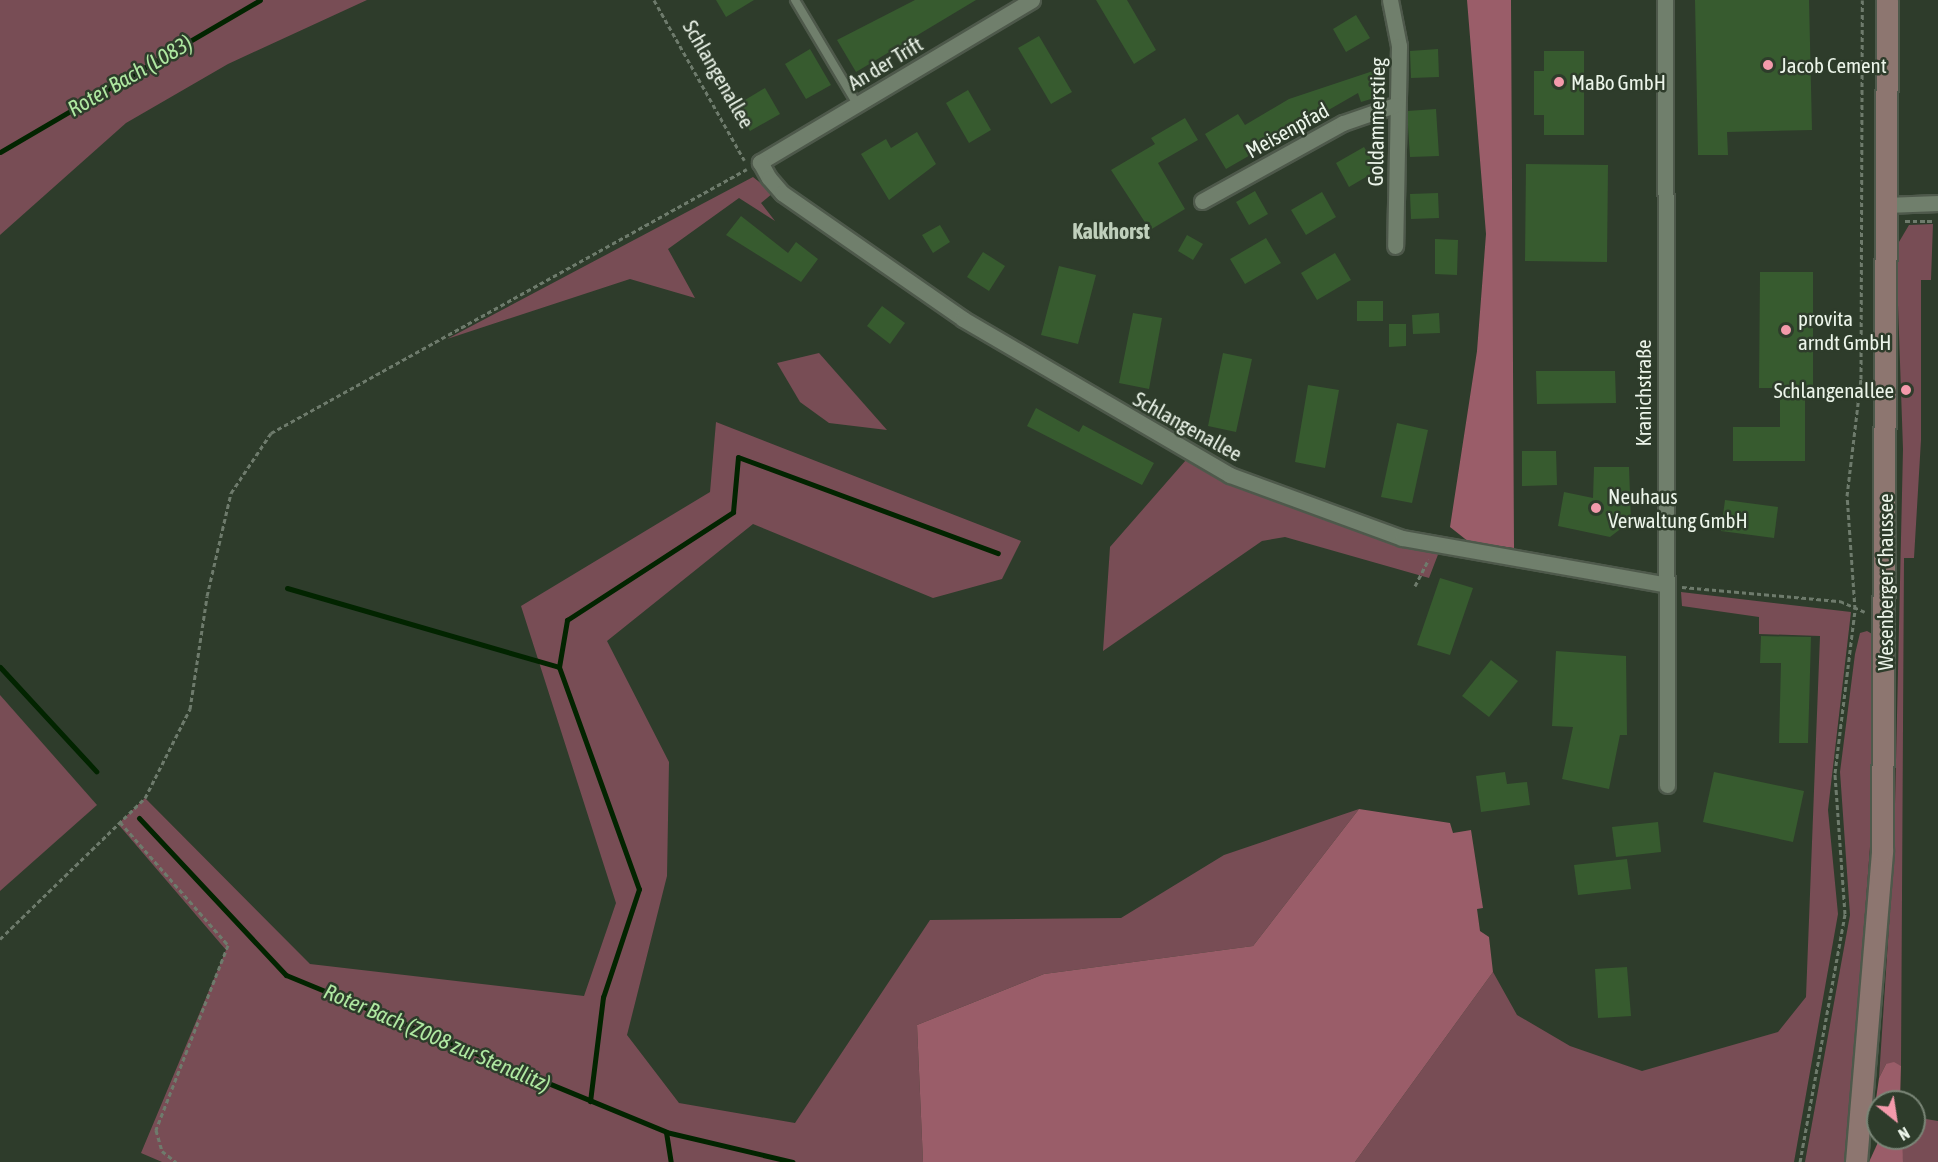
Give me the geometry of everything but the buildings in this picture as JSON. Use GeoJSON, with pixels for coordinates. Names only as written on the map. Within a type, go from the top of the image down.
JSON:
{"type":"FeatureCollection","features":[{"type":"Feature","properties":{"kind":"main road","name":"Wesenberger Chaussee"},"geometry":{"type":"LineString","coordinates":[[1856,1162],[1882,851],[1887,0]]}},
{"type":"Feature","properties":{"kind":"street","name":"An der Trift"},"geometry":{"type":"LineString","coordinates":[[754,165],[1032,0]]}},
{"type":"Feature","properties":{"kind":"street","name":"Goldammerstieg"},"geometry":{"type":"LineString","coordinates":[[1390,0],[1399,46],[1395,105],[1395,246]]}},
{"type":"Feature","properties":{"kind":"street","name":"Kranichstraße"},"geometry":{"type":"LineString","coordinates":[[1665,0],[1663,584],[1667,785]]}},
{"type":"Feature","properties":{"kind":"street","name":"Meisenpfad"},"geometry":{"type":"LineString","coordinates":[[1202,201],[1343,123],[1395,105]]}},
{"type":"Feature","properties":{"kind":"street","name":"Schlangenallee"},"geometry":{"type":"LineString","coordinates":[[754,165],[782,193],[963,319],[1230,475],[1402,538],[1663,584]]}},
{"type":"Feature","properties":{"kind":"street"},"geometry":{"type":"LineString","coordinates":[[1886,205],[1938,204]]}},
{"type":"Feature","properties":{"kind":"lane"},"geometry":{"type":"LineString","coordinates":[[795,0],[857,104]]}},
{"type":"Feature","properties":{"kind":"path","name":"Schlangenallee"},"geometry":{"type":"LineString","coordinates":[[654,0],[754,165]]}},
{"type":"Feature","properties":{"kind":"path"},"geometry":{"type":"LineString","coordinates":[[1800,1162],[1845,914],[1835,773],[1855,609],[1847,496],[1861,379],[1862,0]]}},
{"type":"Feature","properties":{"kind":"path"},"geometry":{"type":"LineString","coordinates":[[0,939],[145,798],[190,709],[207,596],[231,493],[271,433],[754,165]]}},
{"type":"Feature","properties":{"kind":"path"},"geometry":{"type":"LineString","coordinates":[[1414,586],[1423,574]]}},
{"type":"Feature","properties":{"kind":"path"},"geometry":{"type":"LineString","coordinates":[[1663,584],[1840,601],[1855,609],[1884,618]]}},
{"type":"Feature","properties":{"kind":"path"},"geometry":{"type":"LineString","coordinates":[[120,822],[228,945],[156,1130],[162,1151],[176,1162]]}},
{"type":"Feature","properties":{"kind":"shaded area"},"geometry":{"type":"Polygon","coordinates":[[[0,0],[367,0],[228,64],[126,123],[0,235],[0,0]]]}},
{"type":"Feature","properties":{"kind":"shaded area"},"geometry":{"type":"Polygon","coordinates":[[[1467,0],[1511,0],[1514,548],[1469,542],[1450,527],[1477,351],[1486,234],[1467,0]]]}},
{"type":"Feature","properties":{"kind":"shaded area"},"geometry":{"type":"Polygon","coordinates":[[[753,177],[773,193],[761,203],[775,221],[739,198],[668,249],[695,298],[630,279],[447,339],[753,177]]]}},
{"type":"Feature","properties":{"kind":"shaded area"},"geometry":{"type":"Polygon","coordinates":[[[1933,224],[1931,280],[1921,280],[1921,440],[1914,558],[1904,558],[1901,1066],[1886,1064],[1879,1078],[1894,849],[1903,449],[1896,247],[1909,225],[1933,224]]]}},
{"type":"Feature","properties":{"kind":"shaded area"},"geometry":{"type":"Polygon","coordinates":[[[819,353],[887,430],[829,423],[800,402],[777,363],[819,353]]]}},
{"type":"Feature","properties":{"kind":"shaded area"},"geometry":{"type":"Polygon","coordinates":[[[716,422],[1021,541],[1002,579],[933,598],[753,524],[607,641],[669,762],[667,876],[627,1035],[679,1103],[795,1123],[930,920],[1121,918],[1224,855],[1359,809],[1253,946],[1044,974],[917,1025],[923,1162],[162,1162],[141,1153],[226,950],[118,824],[145,798],[310,964],[584,996],[616,903],[521,606],[710,492],[716,422]]]}},
{"type":"Feature","properties":{"kind":"shaded area"},"geometry":{"type":"Polygon","coordinates":[[[1186,460],[1312,514],[1439,552],[1429,578],[1285,537],[1262,541],[1103,651],[1110,547],[1186,460]]]}},
{"type":"Feature","properties":{"kind":"shaded area"},"geometry":{"type":"Polygon","coordinates":[[[1681,592],[1851,612],[1828,810],[1838,914],[1794,1162],[1355,1162],[1493,972],[1517,1015],[1570,1046],[1642,1071],[1778,1032],[1806,997],[1820,636],[1759,634],[1759,617],[1682,606],[1681,592]]]}},
{"type":"Feature","properties":{"kind":"shaded area"},"geometry":{"type":"Polygon","coordinates":[[[1867,631],[1874,635],[1870,847],[1846,1162],[1805,1162],[1850,915],[1840,772],[1855,654],[1860,633],[1867,631]]]}},
{"type":"Feature","properties":{"kind":"shaded area"},"geometry":{"type":"Polygon","coordinates":[[[0,695],[97,805],[0,891],[0,695]]]}},
{"type":"Feature","properties":{"kind":"shaded area"},"geometry":{"type":"Polygon","coordinates":[[[1359,809],[1450,823],[1453,833],[1471,830],[1483,908],[1477,909],[1480,931],[1489,937],[1493,972],[1355,1162],[923,1162],[917,1025],[1044,974],[1253,946],[1359,809]]]}},
{"type":"Feature","properties":{"kind":"shaded area"},"geometry":{"type":"Polygon","coordinates":[[[1894,1062],[1901,1066],[1900,1090],[1877,1090],[1879,1078],[1886,1064],[1894,1062]]]}},
{"type":"Feature","properties":{"kind":"shaded area"},"geometry":{"type":"Polygon","coordinates":[[[1926,1119],[1938,1121],[1938,1162],[1903,1162],[1901,1150],[1926,1150],[1926,1119]]]}},
{"type":"Feature","properties":{"kind":"shaded area"},"geometry":{"type":"Polygon","coordinates":[[[1874,1150],[1902,1150],[1903,1162],[1869,1162],[1874,1150]]]}},
{"type":"Feature","properties":{"kind":"waterway","name":"Roter Bach (L083)"},"geometry":{"type":"LineString","coordinates":[[0,152],[260,0]]}},
{"type":"Feature","properties":{"kind":"waterway"},"geometry":{"type":"LineString","coordinates":[[559,667],[567,620],[733,512],[738,457],[998,553]]}},
{"type":"Feature","properties":{"kind":"waterway"},"geometry":{"type":"LineString","coordinates":[[287,588],[559,667],[639,889],[603,997],[590,1101]]}},
{"type":"Feature","properties":{"kind":"waterway","name":"Roter Bach (Z008 zur Stendlitz)"},"geometry":{"type":"LineString","coordinates":[[0,667],[96,771]]}},
{"type":"Feature","properties":{"kind":"waterway","name":"Roter Bach (Z008 zur Stendlitz)"},"geometry":{"type":"LineString","coordinates":[[139,818],[286,975],[666,1132],[793,1162]]}},
{"type":"Feature","properties":{"kind":"waterway"},"geometry":{"type":"LineString","coordinates":[[666,1132],[671,1162]]}},
{"type":"Feature","properties":{"kind":"place","name":"Jacob Cement"},"geometry":{"type":"Point","coordinates":[1768,65]}},
{"type":"Feature","properties":{"kind":"place","name":"MaBo GmbH"},"geometry":{"type":"Point","coordinates":[1559,82]}},
{"type":"Feature","properties":{"kind":"place","name":"provita arndt GmbH"},"geometry":{"type":"Point","coordinates":[1786,330]}},
{"type":"Feature","properties":{"kind":"place","name":"Schlangenallee"},"geometry":{"type":"Point","coordinates":[1906,390]}},
{"type":"Feature","properties":{"kind":"place","name":"Neuhaus Verwaltung GmbH"},"geometry":{"type":"Point","coordinates":[1596,508]}},
{"type":"Feature","properties":{"kind":"district","name":"Kalkhorst"},"geometry":{"type":"Point","coordinates":[1111,232]}}]}
